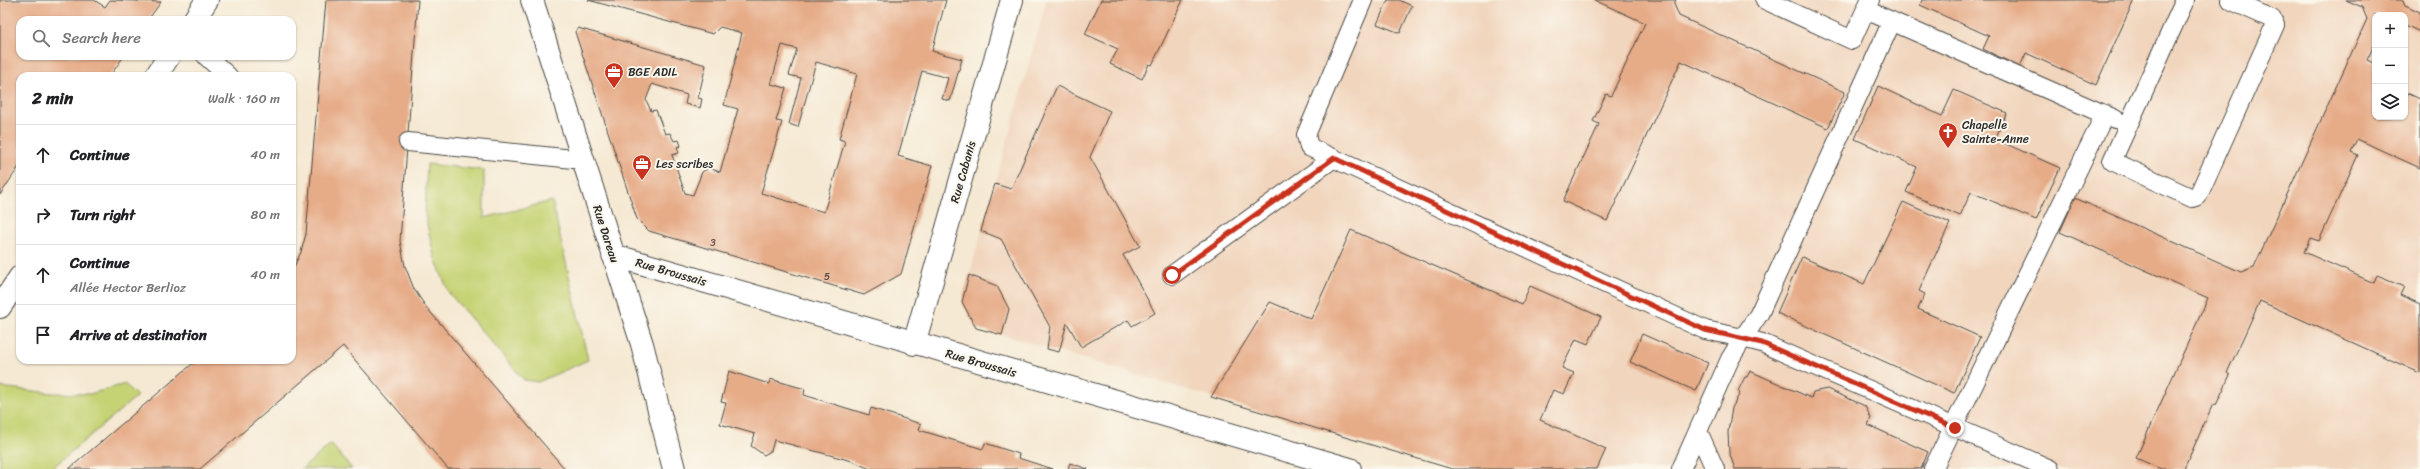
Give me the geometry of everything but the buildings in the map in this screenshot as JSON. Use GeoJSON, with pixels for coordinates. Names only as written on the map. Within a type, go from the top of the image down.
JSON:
{"type":"FeatureCollection","features":[{"type":"Feature","properties":{"kind":"street"},"geometry":{"type":"LineString","coordinates":[[197,16],[207,0]]}},
{"type":"Feature","properties":{"kind":"street","name":"Rue Dareau"},"geometry":{"type":"LineString","coordinates":[[532,0],[642,344],[674,469]]}},
{"type":"Feature","properties":{"kind":"street","name":"Rue Cabanis"},"geometry":{"type":"LineString","coordinates":[[914,344],[1012,0]]}},
{"type":"Feature","properties":{"kind":"street"},"geometry":{"type":"LineString","coordinates":[[159,72],[166,60]]}},
{"type":"Feature","properties":{"kind":"street","name":"Rue Broussais"},"geometry":{"type":"LineString","coordinates":[[613,255],[914,344],[1350,469]]}},
{"type":"Feature","properties":{"kind":"street"},"geometry":{"type":"LineString","coordinates":[[0,307],[16,283]]}},
{"type":"Feature","properties":{"kind":"lane"},"geometry":{"type":"LineString","coordinates":[[1362,0],[1306,135],[1309,147],[1705,330],[1762,343],[2050,469]]}},
{"type":"Feature","properties":{"kind":"lane"},"geometry":{"type":"LineString","coordinates":[[1765,0],[1852,40],[1868,5],[1892,21],[2128,125]]}},
{"type":"Feature","properties":{"kind":"lane"},"geometry":{"type":"LineString","coordinates":[[2185,0],[2112,161],[2192,198],[2198,196],[2275,25],[2272,19],[2230,0]]}},
{"type":"Feature","properties":{"kind":"lane"},"geometry":{"type":"LineString","coordinates":[[1681,469],[1730,360],[1759,314],[1892,21]]}},
{"type":"Feature","properties":{"kind":"lane"},"geometry":{"type":"LineString","coordinates":[[210,60],[224,72]]}},
{"type":"Feature","properties":{"kind":"lane"},"geometry":{"type":"LineString","coordinates":[[1933,469],[1955,428],[2105,114]]}},
{"type":"Feature","properties":{"kind":"lane"},"geometry":{"type":"LineString","coordinates":[[408,142],[583,160]]}},
{"type":"Feature","properties":{"kind":"lane"},"geometry":{"type":"LineString","coordinates":[[1172,275],[1334,158]]}},
{"type":"Feature","properties":{"kind":"lane"},"geometry":{"type":"LineString","coordinates":[[1698,431],[1715,469]]}},
{"type":"Feature","properties":{"kind":"shaded area"},"geometry":{"type":"Polygon","coordinates":[[[1047,0],[2420,0],[2420,469],[1454,469],[976,327],[962,301],[1047,0]]]}},
{"type":"Feature","properties":{"kind":"green space"},"geometry":{"type":"Polygon","coordinates":[[[427,164],[484,170],[484,218],[552,201],[588,360],[538,382],[524,380],[449,293],[434,256],[425,215],[427,164]]]}},
{"type":"Feature","properties":{"kind":"green space"},"geometry":{"type":"Polygon","coordinates":[[[125,384],[137,396],[51,469],[0,469],[0,387],[51,393],[90,394],[125,384]]]}},
{"type":"Feature","properties":{"kind":"green space"},"geometry":{"type":"Polygon","coordinates":[[[331,444],[352,469],[302,469],[331,444]]]}},
{"type":"Feature","properties":{"kind":"place","name":"BGE ADIL"},"geometry":{"type":"Point","coordinates":[614,89]}},
{"type":"Feature","properties":{"kind":"place","name":"Chapelle Sainte-Anne"},"geometry":{"type":"Point","coordinates":[1948,149]}},
{"type":"Feature","properties":{"kind":"place","name":"Les scribes"},"geometry":{"type":"Point","coordinates":[642,181]}},
{"type":"Feature","properties":{"kind":"route"},"geometry":{"type":"LineString","coordinates":[[1172,275],[1334,158],[1705,330],[1762,343],[1955,428]]}}]}
